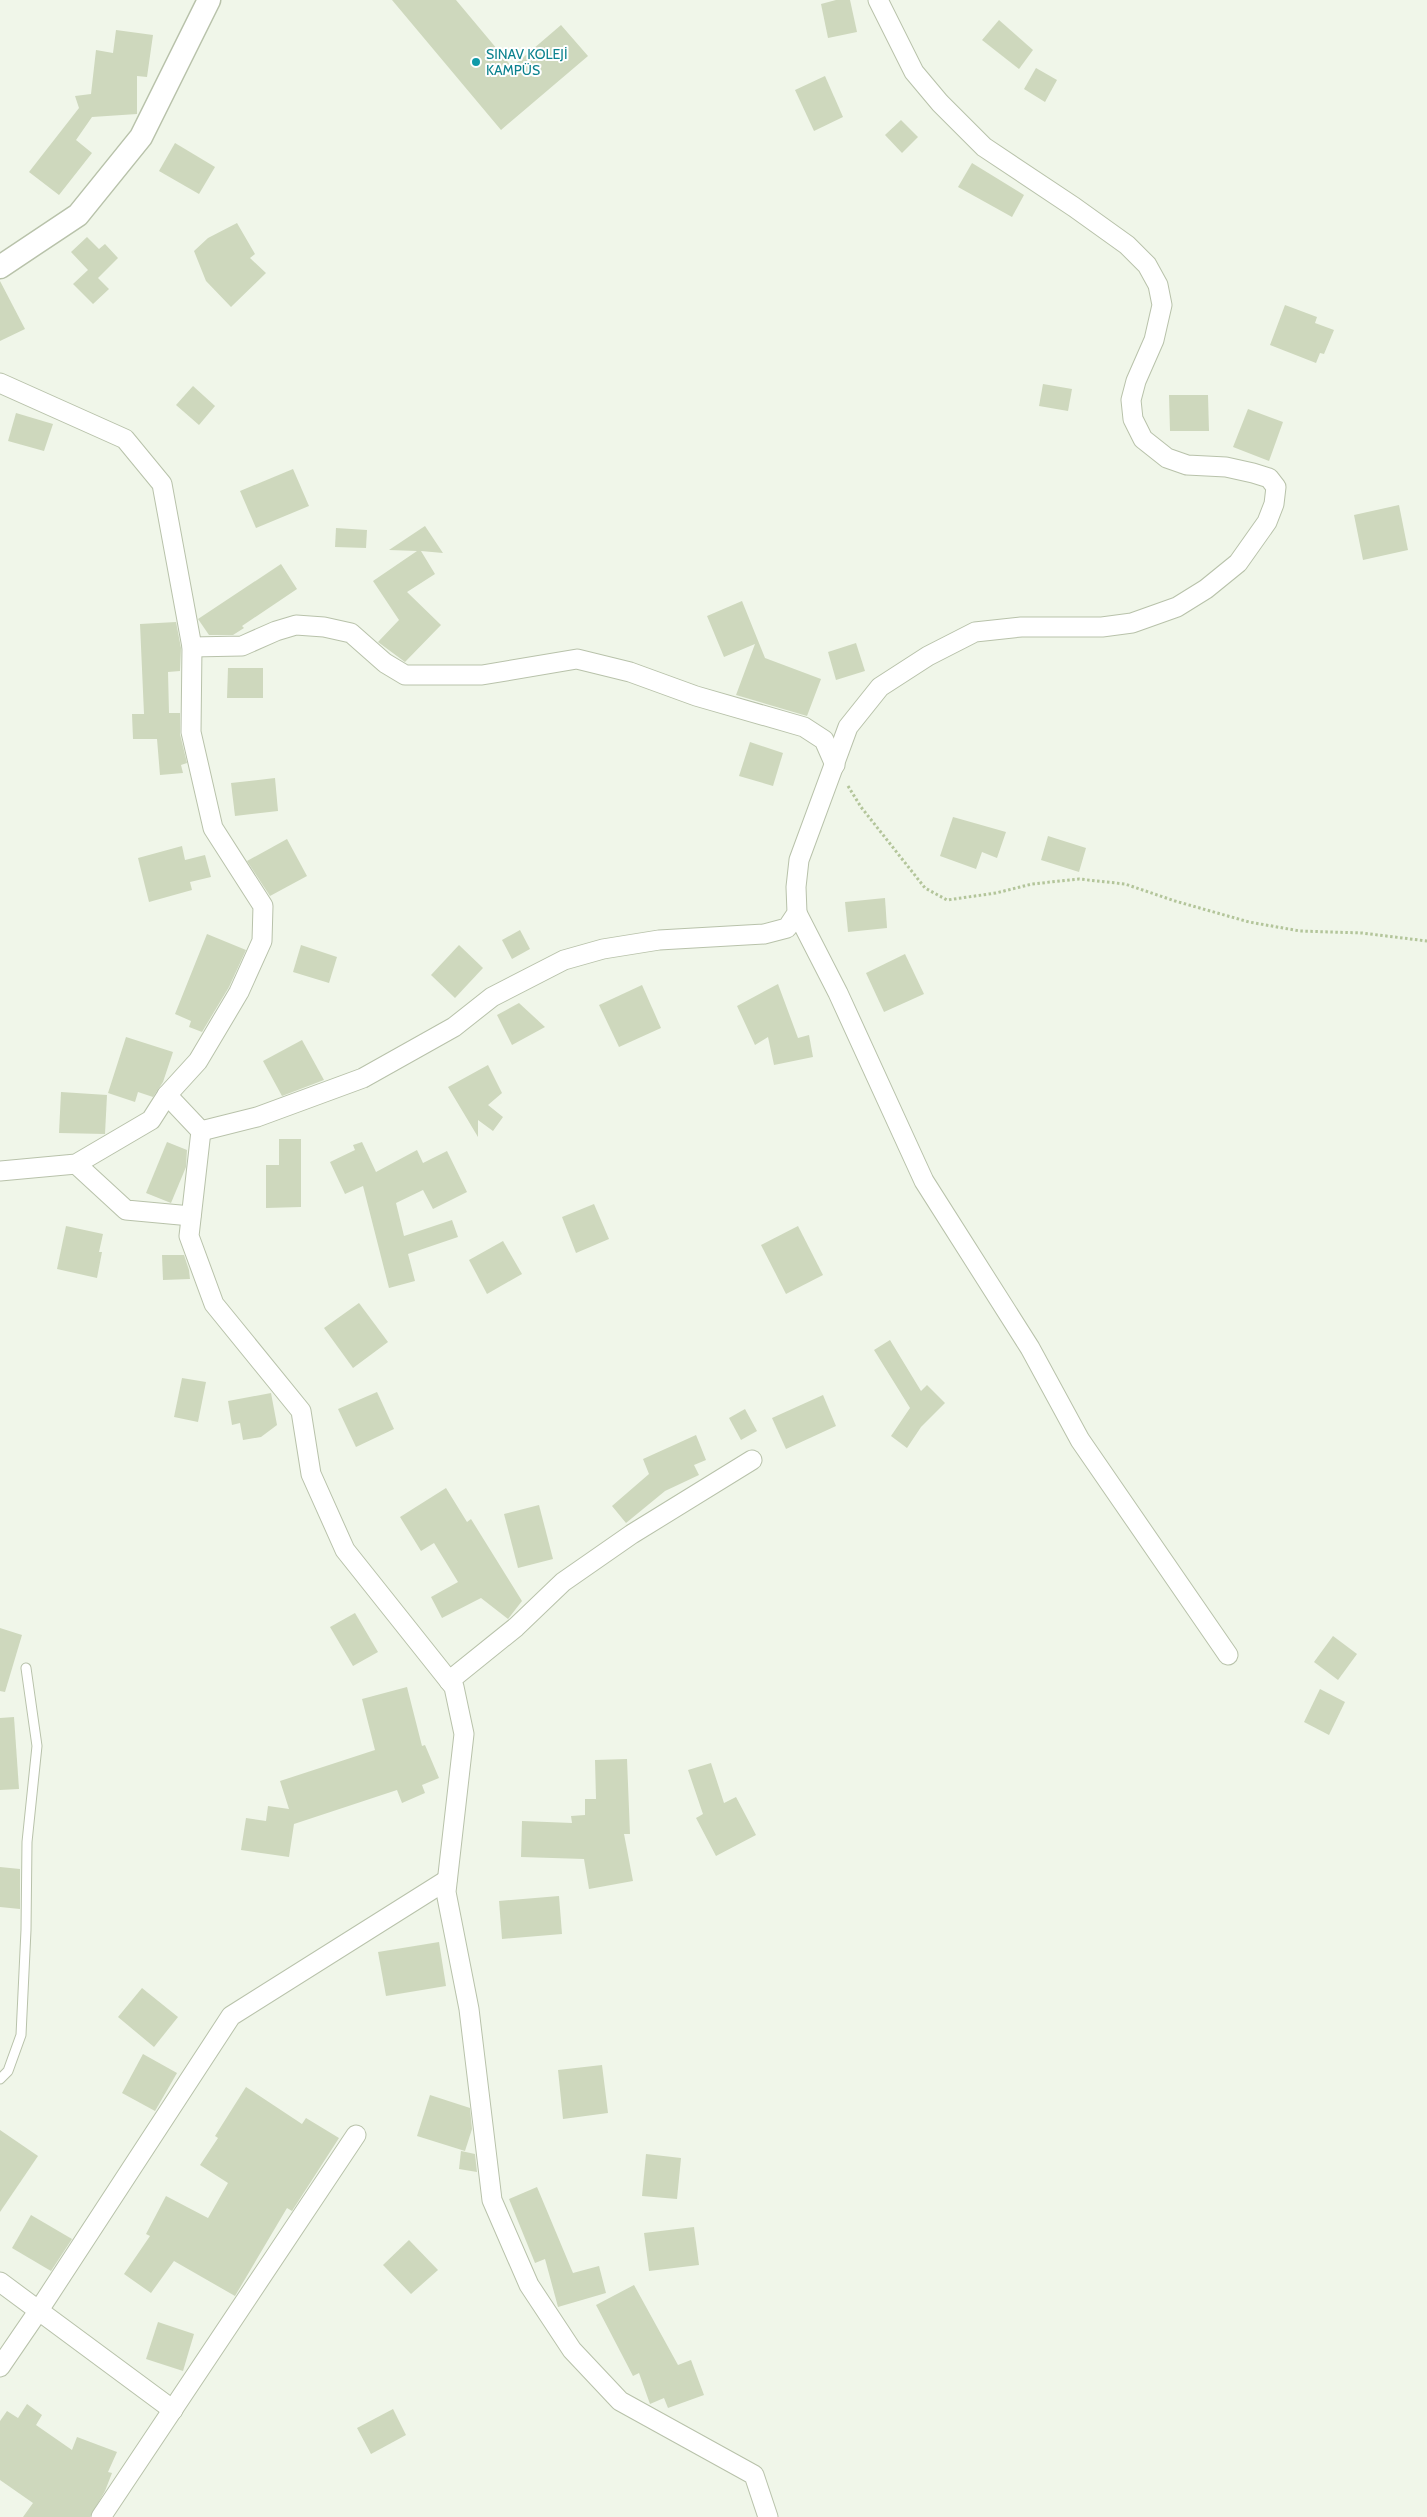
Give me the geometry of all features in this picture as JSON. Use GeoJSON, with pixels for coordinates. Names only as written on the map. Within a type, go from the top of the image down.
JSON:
{"type":"FeatureCollection","features":[{"type":"Feature","properties":{"kind":"street"},"geometry":{"type":"LineString","coordinates":[[0,267],[78,215],[141,137],[209,0]]}},
{"type":"Feature","properties":{"kind":"street"},"geometry":{"type":"LineString","coordinates":[[878,0],[914,72],[940,103],[977,141],[1074,207],[1126,245],[1147,265],[1158,285],[1162,305],[1154,340],[1136,380],[1131,400],[1133,419],[1143,439],[1167,458],[1187,465],[1226,467],[1254,473],[1269,478],[1276,487],[1274,504],[1267,522],[1238,563],[1206,589],[1177,607],[1132,623],[1102,627],[1030,626],[976,632],[928,656],[880,687],[848,727],[799,860],[796,887],[798,913],[838,993],[924,1181],[1030,1348],[1080,1440],[1228,1655]]}},
{"type":"Feature","properties":{"kind":"street"},"geometry":{"type":"LineString","coordinates":[[0,383],[125,439],[162,484],[192,647],[191,732],[212,828],[263,906],[262,941],[239,992],[198,1061],[167,1095],[152,1120],[76,1164],[0,1171]]}},
{"type":"Feature","properties":{"kind":"street"},"geometry":{"type":"LineString","coordinates":[[192,647],[242,646],[296,625],[324,627],[351,633],[385,663],[404,675],[482,675],[577,659],[630,672],[696,696],[804,727],[824,740],[835,765]]}},
{"type":"Feature","properties":{"kind":"street"},"geometry":{"type":"LineString","coordinates":[[201,1131],[257,1117],[363,1078],[454,1027],[492,997],[564,960],[603,949],[659,940],[764,934],[787,928],[798,913]]}},
{"type":"Feature","properties":{"kind":"street"},"geometry":{"type":"LineString","coordinates":[[167,1095],[201,1131]]}},
{"type":"Feature","properties":{"kind":"street"},"geometry":{"type":"LineString","coordinates":[[201,1131],[189,1236],[214,1304],[301,1411],[311,1474],[345,1550],[454,1687],[464,1734],[446,1892],[469,2009],[492,2200],[529,2285],[572,2350],[620,2401],[754,2475],[768,2517]]}},
{"type":"Feature","properties":{"kind":"street"},"geometry":{"type":"LineString","coordinates":[[76,1164],[126,1210],[191,1216]]}},
{"type":"Feature","properties":{"kind":"street"},"geometry":{"type":"LineString","coordinates":[[449,1681],[516,1627],[563,1582],[632,1534],[752,1460]]}},
{"type":"Feature","properties":{"kind":"street"},"geometry":{"type":"LineString","coordinates":[[0,2367],[231,2016],[447,1880]]}},
{"type":"Feature","properties":{"kind":"street"},"geometry":{"type":"LineString","coordinates":[[101,2517],[356,2136]]}},
{"type":"Feature","properties":{"kind":"street"},"geometry":{"type":"LineString","coordinates":[[0,2282],[173,2410]]}},
{"type":"Feature","properties":{"kind":"lane"},"geometry":{"type":"LineString","coordinates":[[0,2079],[8,2071],[21,2035],[26,1930],[27,1842],[37,1746],[26,1668]]}},
{"type":"Feature","properties":{"kind":"path"},"geometry":{"type":"LineString","coordinates":[[835,765],[861,806],[925,888],[947,900],[996,893],[1032,884],[1079,879],[1125,884],[1175,901],[1250,922],[1300,931],[1362,933],[1427,941]]}},
{"type":"Feature","properties":{"kind":"building","name":"SINAV KOLEJİ KAMPÜS"},"geometry":{"type":"Polygon","coordinates":[[[392,0],[456,0],[512,67],[561,25],[588,56],[501,130],[392,0]]]}},
{"type":"Feature","properties":{"kind":"building"},"geometry":{"type":"Polygon","coordinates":[[[836,0],[850,0],[857,32],[828,38],[821,4],[836,0]]]}},
{"type":"Feature","properties":{"kind":"building"},"geometry":{"type":"Polygon","coordinates":[[[999,20],[1033,50],[1019,69],[982,40],[999,20]]]}},
{"type":"Feature","properties":{"kind":"building"},"geometry":{"type":"Polygon","coordinates":[[[116,30],[153,35],[147,77],[137,76],[137,114],[92,117],[76,140],[92,153],[59,195],[29,172],[79,108],[75,96],[91,94],[96,50],[113,53],[116,30]]]}},
{"type":"Feature","properties":{"kind":"building"},"geometry":{"type":"Polygon","coordinates":[[[1036,68],[1057,80],[1045,102],[1024,89],[1036,68]]]}},
{"type":"Feature","properties":{"kind":"building"},"geometry":{"type":"Polygon","coordinates":[[[825,76],[843,117],[814,131],[795,90],[825,76]]]}},
{"type":"Feature","properties":{"kind":"building"},"geometry":{"type":"Polygon","coordinates":[[[901,120],[918,137],[902,153],[885,135],[901,120]]]}},
{"type":"Feature","properties":{"kind":"building"},"geometry":{"type":"Polygon","coordinates":[[[175,143],[215,167],[199,194],[159,171],[175,143]]]}},
{"type":"Feature","properties":{"kind":"building"},"geometry":{"type":"Polygon","coordinates":[[[972,163],[1024,195],[1012,217],[958,187],[972,163]]]}},
{"type":"Feature","properties":{"kind":"building"},"geometry":{"type":"Polygon","coordinates":[[[237,223],[255,254],[250,258],[266,273],[231,307],[206,281],[194,251],[208,238],[237,223]]]}},
{"type":"Feature","properties":{"kind":"building"},"geometry":{"type":"Polygon","coordinates":[[[87,237],[99,249],[105,244],[118,258],[98,278],[109,289],[93,304],[73,284],[88,270],[71,252],[87,237]]]}},
{"type":"Feature","properties":{"kind":"building"},"geometry":{"type":"Polygon","coordinates":[[[0,281],[25,329],[0,341],[0,281]]]}},
{"type":"Feature","properties":{"kind":"building"},"geometry":{"type":"Polygon","coordinates":[[[1285,305],[1317,317],[1315,323],[1334,330],[1324,354],[1320,353],[1316,363],[1270,345],[1285,305]]]}},
{"type":"Feature","properties":{"kind":"building"},"geometry":{"type":"Polygon","coordinates":[[[1043,384],[1072,389],[1068,411],[1039,406],[1043,384]]]}},
{"type":"Feature","properties":{"kind":"building"},"geometry":{"type":"Polygon","coordinates":[[[193,386],[215,406],[199,425],[176,405],[193,386]]]}},
{"type":"Feature","properties":{"kind":"building"},"geometry":{"type":"Polygon","coordinates":[[[1169,395],[1208,395],[1209,431],[1170,431],[1169,395]]]}},
{"type":"Feature","properties":{"kind":"building"},"geometry":{"type":"Polygon","coordinates":[[[1248,409],[1283,422],[1269,461],[1233,447],[1248,409]]]}},
{"type":"Feature","properties":{"kind":"building"},"geometry":{"type":"Polygon","coordinates":[[[16,413],[53,424],[44,451],[8,441],[16,413]]]}},
{"type":"Feature","properties":{"kind":"building"},"geometry":{"type":"Polygon","coordinates":[[[293,469],[309,506],[256,528],[240,491],[293,469]]]}},
{"type":"Feature","properties":{"kind":"building"},"geometry":{"type":"Polygon","coordinates":[[[1399,505],[1408,550],[1363,560],[1354,515],[1399,505]]]}},
{"type":"Feature","properties":{"kind":"building"},"geometry":{"type":"Polygon","coordinates":[[[425,526],[443,553],[421,551],[435,574],[407,592],[441,625],[405,662],[378,642],[399,620],[373,581],[417,551],[389,550],[425,526]]]}},
{"type":"Feature","properties":{"kind":"building"},"geometry":{"type":"Polygon","coordinates":[[[336,528],[367,530],[366,548],[335,547],[336,528]]]}},
{"type":"Feature","properties":{"kind":"building"},"geometry":{"type":"Polygon","coordinates":[[[281,564],[297,589],[242,626],[244,628],[233,635],[209,635],[198,619],[281,564]]]}},
{"type":"Feature","properties":{"kind":"building"},"geometry":{"type":"Polygon","coordinates":[[[742,601],[765,658],[821,679],[807,716],[736,695],[755,644],[724,657],[707,616],[742,601]]]}},
{"type":"Feature","properties":{"kind":"building"},"geometry":{"type":"Polygon","coordinates":[[[176,622],[181,648],[180,671],[168,672],[169,713],[180,713],[180,734],[187,763],[181,765],[183,773],[160,775],[157,739],[133,739],[132,714],[144,714],[140,624],[176,622]]]}},
{"type":"Feature","properties":{"kind":"building"},"geometry":{"type":"Polygon","coordinates":[[[856,643],[865,671],[836,680],[828,652],[856,643]]]}},
{"type":"Feature","properties":{"kind":"building"},"geometry":{"type":"Polygon","coordinates":[[[228,668],[263,668],[263,698],[227,698],[228,668]]]}},
{"type":"Feature","properties":{"kind":"building"},"geometry":{"type":"Polygon","coordinates":[[[750,742],[783,753],[773,786],[739,776],[750,742]]]}},
{"type":"Feature","properties":{"kind":"building"},"geometry":{"type":"Polygon","coordinates":[[[275,778],[278,811],[235,816],[231,783],[275,778]]]}},
{"type":"Feature","properties":{"kind":"building"},"geometry":{"type":"Polygon","coordinates":[[[953,817],[1006,832],[997,858],[982,852],[976,869],[940,856],[953,817]]]}},
{"type":"Feature","properties":{"kind":"building"},"geometry":{"type":"Polygon","coordinates":[[[1048,836],[1086,848],[1079,872],[1041,860],[1048,836]]]}},
{"type":"Feature","properties":{"kind":"building"},"geometry":{"type":"Polygon","coordinates":[[[287,839],[307,876],[270,896],[247,861],[287,839]]]}},
{"type":"Feature","properties":{"kind":"building"},"geometry":{"type":"Polygon","coordinates":[[[182,846],[185,860],[205,855],[211,877],[190,882],[192,890],[149,902],[138,858],[182,846]]]}},
{"type":"Feature","properties":{"kind":"building"},"geometry":{"type":"Polygon","coordinates":[[[885,898],[887,928],[848,932],[845,902],[885,898]]]}},
{"type":"Feature","properties":{"kind":"building"},"geometry":{"type":"Polygon","coordinates":[[[520,930],[530,949],[512,959],[502,940],[520,930]]]}},
{"type":"Feature","properties":{"kind":"building"},"geometry":{"type":"Polygon","coordinates":[[[207,934],[246,950],[229,987],[202,1032],[189,1027],[191,1021],[175,1014],[207,934]]]}},
{"type":"Feature","properties":{"kind":"building"},"geometry":{"type":"Polygon","coordinates":[[[301,945],[337,957],[329,983],[293,972],[301,945]]]}},
{"type":"Feature","properties":{"kind":"building"},"geometry":{"type":"Polygon","coordinates":[[[459,945],[483,968],[455,998],[431,975],[459,945]]]}},
{"type":"Feature","properties":{"kind":"building"},"geometry":{"type":"Polygon","coordinates":[[[905,954],[924,994],[884,1012],[866,973],[905,954]]]}},
{"type":"Feature","properties":{"kind":"building"},"geometry":{"type":"Polygon","coordinates":[[[778,984],[798,1038],[809,1035],[813,1057],[774,1065],[768,1037],[755,1045],[737,1006],[778,984]]]}},
{"type":"Feature","properties":{"kind":"building"},"geometry":{"type":"Polygon","coordinates":[[[642,985],[661,1028],[619,1047],[599,1005],[642,985]]]}},
{"type":"Feature","properties":{"kind":"building"},"geometry":{"type":"Polygon","coordinates":[[[519,1003],[545,1027],[512,1045],[497,1015],[519,1003]]]}},
{"type":"Feature","properties":{"kind":"building"},"geometry":{"type":"Polygon","coordinates":[[[126,1037],[173,1052],[163,1082],[153,1097],[138,1092],[135,1102],[108,1093],[126,1037]]]}},
{"type":"Feature","properties":{"kind":"building"},"geometry":{"type":"Polygon","coordinates":[[[302,1040],[324,1080],[282,1096],[263,1061],[302,1040]]]}},
{"type":"Feature","properties":{"kind":"building"},"geometry":{"type":"Polygon","coordinates":[[[488,1065],[502,1093],[488,1105],[503,1117],[493,1131],[478,1120],[478,1137],[448,1087],[488,1065]]]}},
{"type":"Feature","properties":{"kind":"building"},"geometry":{"type":"Polygon","coordinates":[[[61,1092],[107,1095],[105,1134],[59,1133],[61,1092]]]}},
{"type":"Feature","properties":{"kind":"building"},"geometry":{"type":"Polygon","coordinates":[[[279,1139],[301,1139],[301,1207],[266,1208],[266,1165],[279,1165],[279,1139]]]}},
{"type":"Feature","properties":{"kind":"building"},"geometry":{"type":"Polygon","coordinates":[[[167,1142],[187,1150],[186,1167],[171,1203],[146,1193],[167,1142]]]}},
{"type":"Feature","properties":{"kind":"building"},"geometry":{"type":"Polygon","coordinates":[[[362,1142],[376,1172],[417,1150],[423,1163],[447,1151],[467,1192],[433,1209],[423,1190],[396,1203],[404,1236],[452,1220],[458,1237],[408,1254],[415,1281],[389,1288],[363,1186],[345,1194],[330,1162],[355,1150],[353,1145],[362,1142]]]}},
{"type":"Feature","properties":{"kind":"building"},"geometry":{"type":"Polygon","coordinates":[[[594,1204],[609,1239],[576,1253],[562,1217],[594,1204]]]}},
{"type":"Feature","properties":{"kind":"building"},"geometry":{"type":"Polygon","coordinates":[[[66,1226],[103,1234],[99,1252],[102,1252],[97,1278],[57,1269],[66,1226]]]}},
{"type":"Feature","properties":{"kind":"building"},"geometry":{"type":"Polygon","coordinates":[[[798,1226],[823,1275],[786,1294],[761,1245],[798,1226]]]}},
{"type":"Feature","properties":{"kind":"building"},"geometry":{"type":"Polygon","coordinates":[[[503,1241],[522,1274],[487,1294],[469,1260],[503,1241]]]}},
{"type":"Feature","properties":{"kind":"building"},"geometry":{"type":"Polygon","coordinates":[[[162,1255],[184,1255],[190,1279],[163,1280],[162,1255]]]}},
{"type":"Feature","properties":{"kind":"building"},"geometry":{"type":"Polygon","coordinates":[[[359,1303],[388,1342],[353,1368],[324,1328],[359,1303]]]}},
{"type":"Feature","properties":{"kind":"building"},"geometry":{"type":"Polygon","coordinates":[[[890,1340],[921,1391],[927,1385],[945,1403],[921,1427],[907,1448],[891,1436],[910,1408],[874,1350],[890,1340]]]}},
{"type":"Feature","properties":{"kind":"building"},"geometry":{"type":"Polygon","coordinates":[[[182,1378],[206,1382],[198,1422],[174,1417],[182,1378]]]}},
{"type":"Feature","properties":{"kind":"building"},"geometry":{"type":"Polygon","coordinates":[[[377,1392],[394,1429],[356,1447],[338,1409],[377,1392]]]}},
{"type":"Feature","properties":{"kind":"building"},"geometry":{"type":"Polygon","coordinates":[[[271,1393],[277,1425],[261,1437],[243,1440],[240,1423],[232,1425],[228,1401],[271,1393]]]}},
{"type":"Feature","properties":{"kind":"building"},"geometry":{"type":"Polygon","coordinates":[[[823,1395],[836,1426],[786,1449],[772,1418],[823,1395]]]}},
{"type":"Feature","properties":{"kind":"building"},"geometry":{"type":"Polygon","coordinates":[[[745,1409],[757,1431],[741,1440],[729,1418],[745,1409]]]}},
{"type":"Feature","properties":{"kind":"building"},"geometry":{"type":"Polygon","coordinates":[[[696,1435],[706,1460],[694,1465],[699,1475],[665,1491],[626,1523],[612,1506],[649,1474],[643,1459],[696,1435]]]}},
{"type":"Feature","properties":{"kind":"building"},"geometry":{"type":"Polygon","coordinates":[[[446,1488],[467,1522],[471,1519],[522,1601],[508,1619],[481,1598],[442,1618],[431,1597],[458,1582],[434,1543],[421,1551],[400,1517],[446,1488]]]}},
{"type":"Feature","properties":{"kind":"building"},"geometry":{"type":"Polygon","coordinates":[[[539,1505],[553,1559],[518,1568],[504,1514],[539,1505]]]}},
{"type":"Feature","properties":{"kind":"building"},"geometry":{"type":"Polygon","coordinates":[[[355,1613],[378,1652],[353,1666],[330,1627],[355,1613]]]}},
{"type":"Feature","properties":{"kind":"building"},"geometry":{"type":"Polygon","coordinates":[[[0,1628],[22,1635],[5,1692],[0,1691],[0,1628]]]}},
{"type":"Feature","properties":{"kind":"building"},"geometry":{"type":"Polygon","coordinates":[[[1333,1636],[1357,1654],[1338,1680],[1314,1662],[1333,1636]]]}},
{"type":"Feature","properties":{"kind":"building"},"geometry":{"type":"Polygon","coordinates":[[[407,1687],[422,1746],[425,1745],[439,1778],[422,1785],[425,1793],[402,1803],[397,1790],[294,1824],[289,1857],[241,1850],[246,1818],[266,1821],[268,1806],[289,1809],[280,1781],[375,1750],[362,1699],[407,1687]]]}},
{"type":"Feature","properties":{"kind":"building"},"geometry":{"type":"Polygon","coordinates":[[[1320,1689],[1345,1702],[1329,1735],[1304,1722],[1320,1689]]]}},
{"type":"Feature","properties":{"kind":"building"},"geometry":{"type":"Polygon","coordinates":[[[14,1717],[19,1789],[0,1790],[0,1718],[14,1717]]]}},
{"type":"Feature","properties":{"kind":"building"},"geometry":{"type":"Polygon","coordinates":[[[627,1759],[630,1834],[624,1834],[633,1881],[589,1889],[584,1859],[521,1857],[522,1821],[572,1823],[571,1816],[585,1815],[585,1799],[596,1799],[595,1760],[627,1759]]]}},
{"type":"Feature","properties":{"kind":"building"},"geometry":{"type":"Polygon","coordinates":[[[711,1763],[724,1803],[736,1797],[756,1835],[716,1856],[696,1818],[703,1814],[688,1770],[711,1763]]]}},
{"type":"Feature","properties":{"kind":"building"},"geometry":{"type":"Polygon","coordinates":[[[0,1867],[20,1869],[20,1909],[0,1907],[0,1867]]]}},
{"type":"Feature","properties":{"kind":"building"},"geometry":{"type":"Polygon","coordinates":[[[559,1896],[562,1934],[502,1939],[499,1901],[559,1896]]]}},
{"type":"Feature","properties":{"kind":"building"},"geometry":{"type":"Polygon","coordinates":[[[439,1942],[446,1986],[386,1996],[378,1952],[439,1942]]]}},
{"type":"Feature","properties":{"kind":"building"},"geometry":{"type":"Polygon","coordinates":[[[142,1988],[178,2017],[154,2047],[118,2017],[142,1988]]]}},
{"type":"Feature","properties":{"kind":"building"},"geometry":{"type":"Polygon","coordinates":[[[143,2054],[177,2073],[155,2111],[122,2093],[143,2054]]]}},
{"type":"Feature","properties":{"kind":"building"},"geometry":{"type":"Polygon","coordinates":[[[602,2065],[608,2113],[563,2119],[558,2070],[602,2065]]]}},
{"type":"Feature","properties":{"kind":"building"},"geometry":{"type":"Polygon","coordinates":[[[246,2087],[302,2124],[306,2118],[339,2138],[292,2211],[287,2208],[235,2296],[174,2261],[151,2293],[124,2274],[150,2236],[146,2234],[166,2196],[208,2218],[228,2183],[200,2165],[218,2138],[215,2136],[246,2087]]]}},
{"type":"Feature","properties":{"kind":"building"},"geometry":{"type":"Polygon","coordinates":[[[430,2095],[470,2108],[472,2129],[465,2151],[417,2136],[430,2095]]]}},
{"type":"Feature","properties":{"kind":"building"},"geometry":{"type":"Polygon","coordinates":[[[0,2130],[38,2156],[0,2212],[0,2130]]]}},
{"type":"Feature","properties":{"kind":"building"},"geometry":{"type":"Polygon","coordinates":[[[461,2151],[475,2154],[477,2172],[459,2169],[461,2151]]]}},
{"type":"Feature","properties":{"kind":"building"},"geometry":{"type":"Polygon","coordinates":[[[646,2154],[681,2158],[677,2199],[642,2196],[646,2154]]]}},
{"type":"Feature","properties":{"kind":"building"},"geometry":{"type":"Polygon","coordinates":[[[537,2187],[573,2273],[599,2266],[606,2293],[558,2307],[545,2259],[535,2263],[509,2199],[537,2187]]]}},
{"type":"Feature","properties":{"kind":"building"},"geometry":{"type":"Polygon","coordinates":[[[31,2215],[72,2239],[51,2271],[12,2248],[31,2215]]]}},
{"type":"Feature","properties":{"kind":"building"},"geometry":{"type":"Polygon","coordinates":[[[694,2227],[699,2265],[649,2271],[644,2233],[694,2227]]]}},
{"type":"Feature","properties":{"kind":"building"},"geometry":{"type":"Polygon","coordinates":[[[409,2240],[438,2270],[411,2294],[383,2265],[409,2240]]]}},
{"type":"Feature","properties":{"kind":"building"},"geometry":{"type":"Polygon","coordinates":[[[634,2285],[678,2365],[691,2360],[704,2395],[668,2408],[664,2398],[650,2404],[639,2373],[633,2376],[596,2305],[634,2285]]]}},
{"type":"Feature","properties":{"kind":"building"},"geometry":{"type":"Polygon","coordinates":[[[158,2322],[194,2334],[183,2371],[146,2359],[158,2322]]]}},
{"type":"Feature","properties":{"kind":"building"},"geometry":{"type":"Polygon","coordinates":[[[27,2404],[42,2415],[36,2425],[72,2450],[77,2437],[117,2452],[108,2472],[112,2473],[105,2491],[90,2517],[23,2517],[33,2503],[0,2480],[0,2421],[7,2411],[18,2418],[27,2404]]]}},
{"type":"Feature","properties":{"kind":"building"},"geometry":{"type":"Polygon","coordinates":[[[393,2409],[406,2435],[371,2454],[357,2428],[393,2409]]]}},
{"type":"Feature","properties":{"kind":"place","name":"SINAV KOLEJİ KAMPÜS"},"geometry":{"type":"Point","coordinates":[476,62]}}]}
